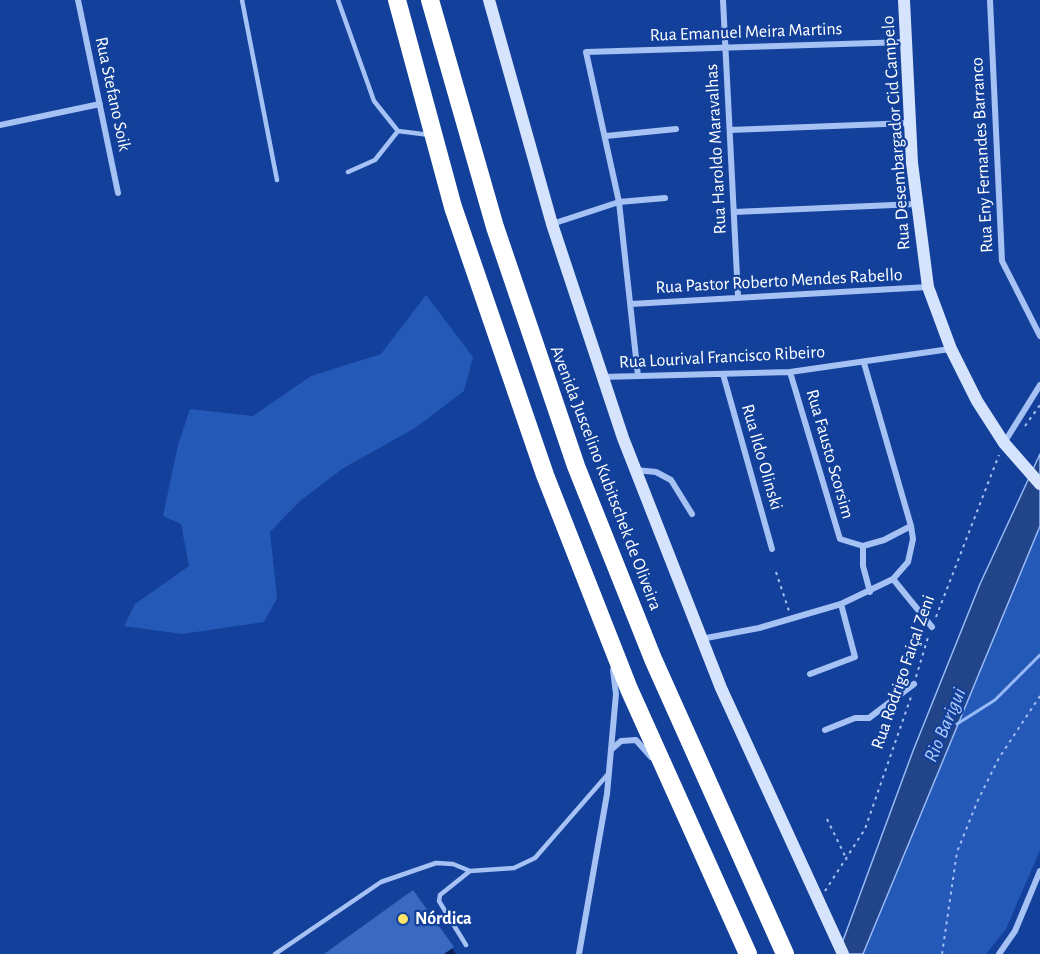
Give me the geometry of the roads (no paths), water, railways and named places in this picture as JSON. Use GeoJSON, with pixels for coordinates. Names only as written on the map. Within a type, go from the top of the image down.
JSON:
{"type":"FeatureCollection","features":[{"type":"Feature","properties":{"kind":"highway"},"geometry":{"type":"LineString","coordinates":[[397,0],[457,218],[516,396],[607,634],[748,954]]}},
{"type":"Feature","properties":{"kind":"highway","name":"Avenida Juscelino Kubitschek de Oliveira"},"geometry":{"type":"LineString","coordinates":[[430,0],[495,227],[576,466],[653,659],[785,954]]}},
{"type":"Feature","properties":{"kind":"main road"},"geometry":{"type":"LineString","coordinates":[[489,0],[552,224],[635,470],[701,639],[744,739],[843,954]]}},
{"type":"Feature","properties":{"kind":"main road","name":"Rua Desembargador Cid Campelo"},"geometry":{"type":"LineString","coordinates":[[904,0],[916,204],[928,287],[951,349],[977,401],[1004,443],[1040,484]]}},
{"type":"Feature","properties":{"kind":"street","name":"Rua Stefano Soik"},"geometry":{"type":"LineString","coordinates":[[78,0],[118,193]]}},
{"type":"Feature","properties":{"kind":"street","name":"Rua Haroldo Maravalhas"},"geometry":{"type":"LineString","coordinates":[[723,0],[738,296]]}},
{"type":"Feature","properties":{"kind":"street","name":"Rua Eny Fernandes Barranco"},"geometry":{"type":"LineString","coordinates":[[990,0],[1002,261],[1040,336]]}},
{"type":"Feature","properties":{"kind":"street","name":"Rua Emanuel Meira Martins"},"geometry":{"type":"LineString","coordinates":[[606,136],[586,52],[906,42]]}},
{"type":"Feature","properties":{"kind":"street"},"geometry":{"type":"LineString","coordinates":[[0,125],[100,104]]}},
{"type":"Feature","properties":{"kind":"street"},"geometry":{"type":"LineString","coordinates":[[730,130],[910,123]]}},
{"type":"Feature","properties":{"kind":"street"},"geometry":{"type":"LineString","coordinates":[[638,376],[619,202],[606,136],[676,129]]}},
{"type":"Feature","properties":{"kind":"street"},"geometry":{"type":"LineString","coordinates":[[552,224],[619,202],[665,198]]}},
{"type":"Feature","properties":{"kind":"street"},"geometry":{"type":"LineString","coordinates":[[734,212],[916,204]]}},
{"type":"Feature","properties":{"kind":"street","name":"Rua Pastor Roberto Mendes Rabello"},"geometry":{"type":"LineString","coordinates":[[631,304],[738,296],[928,287]]}},
{"type":"Feature","properties":{"kind":"street","name":"Rua Lourival Francisco Ribeiro"},"geometry":{"type":"LineString","coordinates":[[602,377],[790,372],[951,349]]}},
{"type":"Feature","properties":{"kind":"street"},"geometry":{"type":"LineString","coordinates":[[701,639],[792,620],[841,604],[870,592],[902,571],[912,551],[911,526],[864,363]]}},
{"type":"Feature","properties":{"kind":"street","name":"Rua Fausto Scorsim"},"geometry":{"type":"LineString","coordinates":[[790,372],[837,535],[843,541],[863,546]]}},
{"type":"Feature","properties":{"kind":"street","name":"Rua Ildo Olinski"},"geometry":{"type":"LineString","coordinates":[[723,374],[772,549]]}},
{"type":"Feature","properties":{"kind":"street"},"geometry":{"type":"LineString","coordinates":[[1004,443],[1040,385]]}},
{"type":"Feature","properties":{"kind":"street"},"geometry":{"type":"LineString","coordinates":[[635,470],[664,474],[671,480],[692,514]]}},
{"type":"Feature","properties":{"kind":"street"},"geometry":{"type":"LineString","coordinates":[[870,592],[863,566],[863,546],[884,540],[911,526]]}},
{"type":"Feature","properties":{"kind":"street"},"geometry":{"type":"LineString","coordinates":[[893,579],[932,627]]}},
{"type":"Feature","properties":{"kind":"street"},"geometry":{"type":"LineString","coordinates":[[810,674],[855,657],[841,604]]}},
{"type":"Feature","properties":{"kind":"street"},"geometry":{"type":"LineString","coordinates":[[579,954],[610,772],[616,694],[607,634]]}},
{"type":"Feature","properties":{"kind":"street"},"geometry":{"type":"LineString","coordinates":[[825,730],[855,718],[869,718],[914,684]]}},
{"type":"Feature","properties":{"kind":"street"},"geometry":{"type":"LineString","coordinates":[[611,750],[628,739],[641,744],[680,804]]}},
{"type":"Feature","properties":{"kind":"street"},"geometry":{"type":"LineString","coordinates":[[1001,953],[1015,931],[1040,871]]}},
{"type":"Feature","properties":{"kind":"lane"},"geometry":{"type":"LineString","coordinates":[[242,0],[277,180]]}},
{"type":"Feature","properties":{"kind":"lane"},"geometry":{"type":"LineString","coordinates":[[338,0],[374,101],[399,131],[433,135]]}},
{"type":"Feature","properties":{"kind":"lane"},"geometry":{"type":"LineString","coordinates":[[348,172],[375,160],[399,131]]}},
{"type":"Feature","properties":{"kind":"lane"},"geometry":{"type":"LineString","coordinates":[[466,945],[439,897],[462,875],[470,871],[514,868],[535,858],[610,772]]}},
{"type":"Feature","properties":{"kind":"lane"},"geometry":{"type":"LineString","coordinates":[[275,954],[381,882],[436,864],[453,864],[470,871]]}},
{"type":"Feature","properties":{"kind":"water","name":"Rio Barigui"},"geometry":{"type":"Polygon","coordinates":[[[1040,454],[1040,526],[863,954],[838,954],[913,751],[980,584],[1040,454]]]}},
{"type":"Feature","properties":{"kind":"waterway","name":"Rio Barigui"},"geometry":{"type":"LineString","coordinates":[[957,724],[995,700],[1040,655]]}},
{"type":"Feature","properties":{"kind":"place","name":"Nórdica"},"geometry":{"type":"Point","coordinates":[403,919]}}]}
